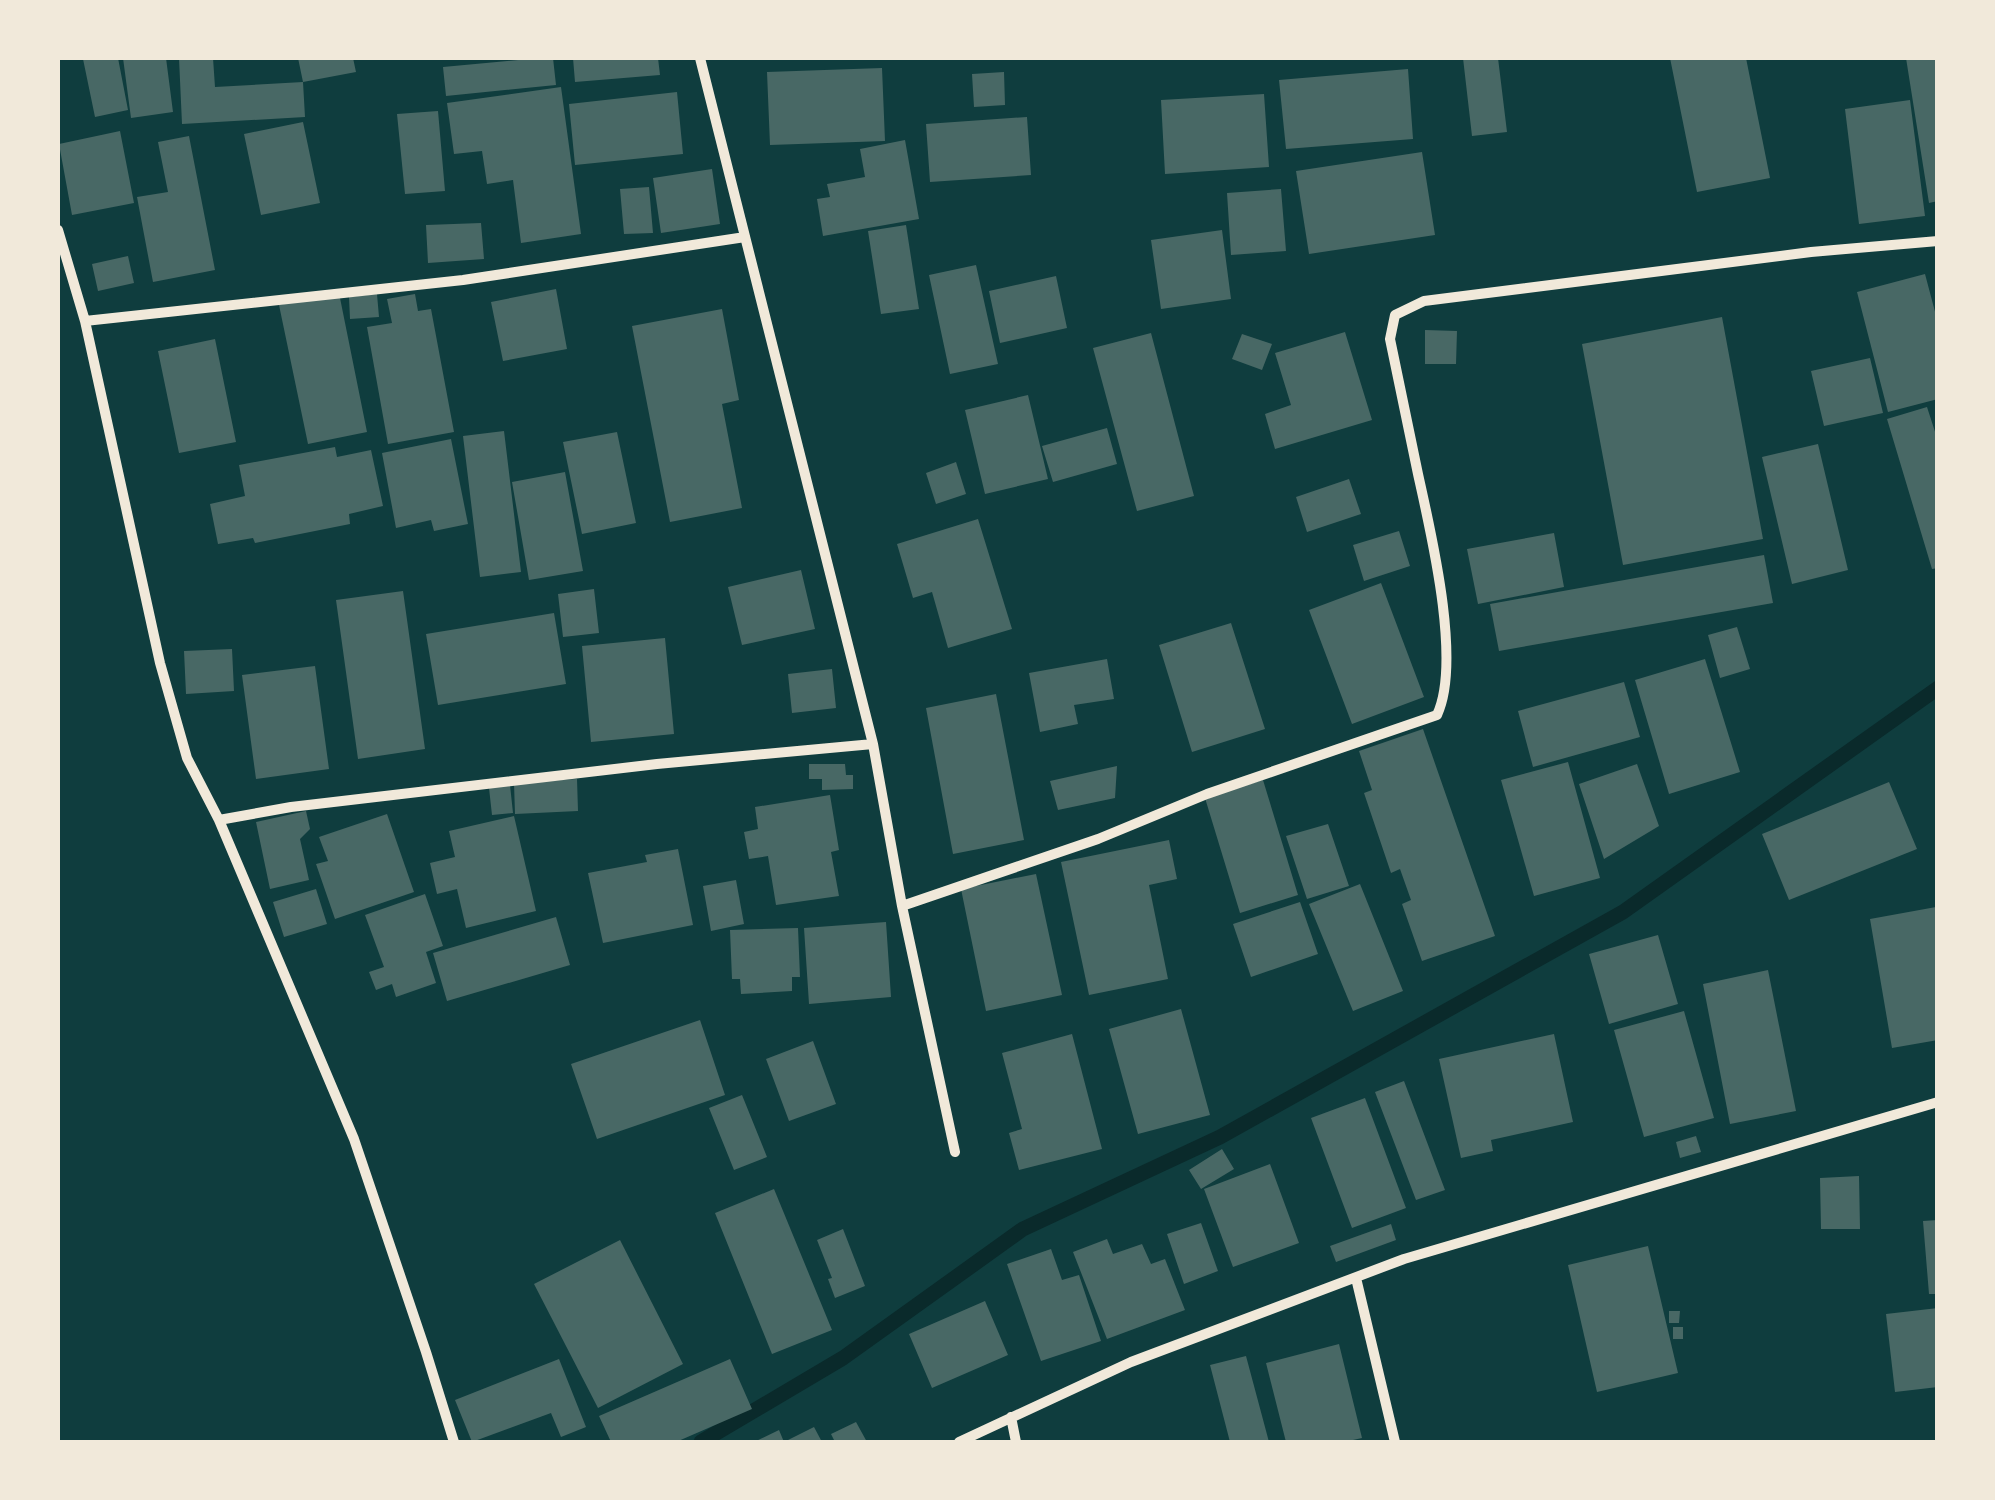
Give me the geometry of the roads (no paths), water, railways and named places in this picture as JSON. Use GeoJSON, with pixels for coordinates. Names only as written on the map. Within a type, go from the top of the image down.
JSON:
{"type":"FeatureCollection","features":[{"type":"Feature","properties":{"kind":"street"},"geometry":{"type":"LineString","coordinates":[[700,58],[872,744],[955,1152]]}},
{"type":"Feature","properties":{"kind":"street"},"geometry":{"type":"LineString","coordinates":[[58,230],[85,321],[160,663],[187,758],[219,820],[354,1139],[454,1442]]}},
{"type":"Feature","properties":{"kind":"street"},"geometry":{"type":"LineString","coordinates":[[85,321],[463,280],[745,237]]}},
{"type":"Feature","properties":{"kind":"street"},"geometry":{"type":"LineString","coordinates":[[902,906],[1437,715],[1447,661],[1437,560],[1390,340],[1395,315],[1424,301],[1811,252],[1938,240]]}},
{"type":"Feature","properties":{"kind":"street"},"geometry":{"type":"LineString","coordinates":[[219,820],[291,807],[657,764],[872,744]]}},
{"type":"Feature","properties":{"kind":"street"},"geometry":{"type":"LineString","coordinates":[[959,1442],[1131,1362],[1422,1254],[1938,1102]]}},
{"type":"Feature","properties":{"kind":"street"},"geometry":{"type":"LineString","coordinates":[[1356,1278],[1395,1442]]}},
{"type":"Feature","properties":{"kind":"street"},"geometry":{"type":"LineString","coordinates":[[1011,1417],[1016,1442]]}},
{"type":"Feature","properties":{"kind":"waterway"},"geometry":{"type":"LineString","coordinates":[[701,1442],[843,1358],[1023,1229],[1220,1137],[1623,912],[1938,688]]}}]}
